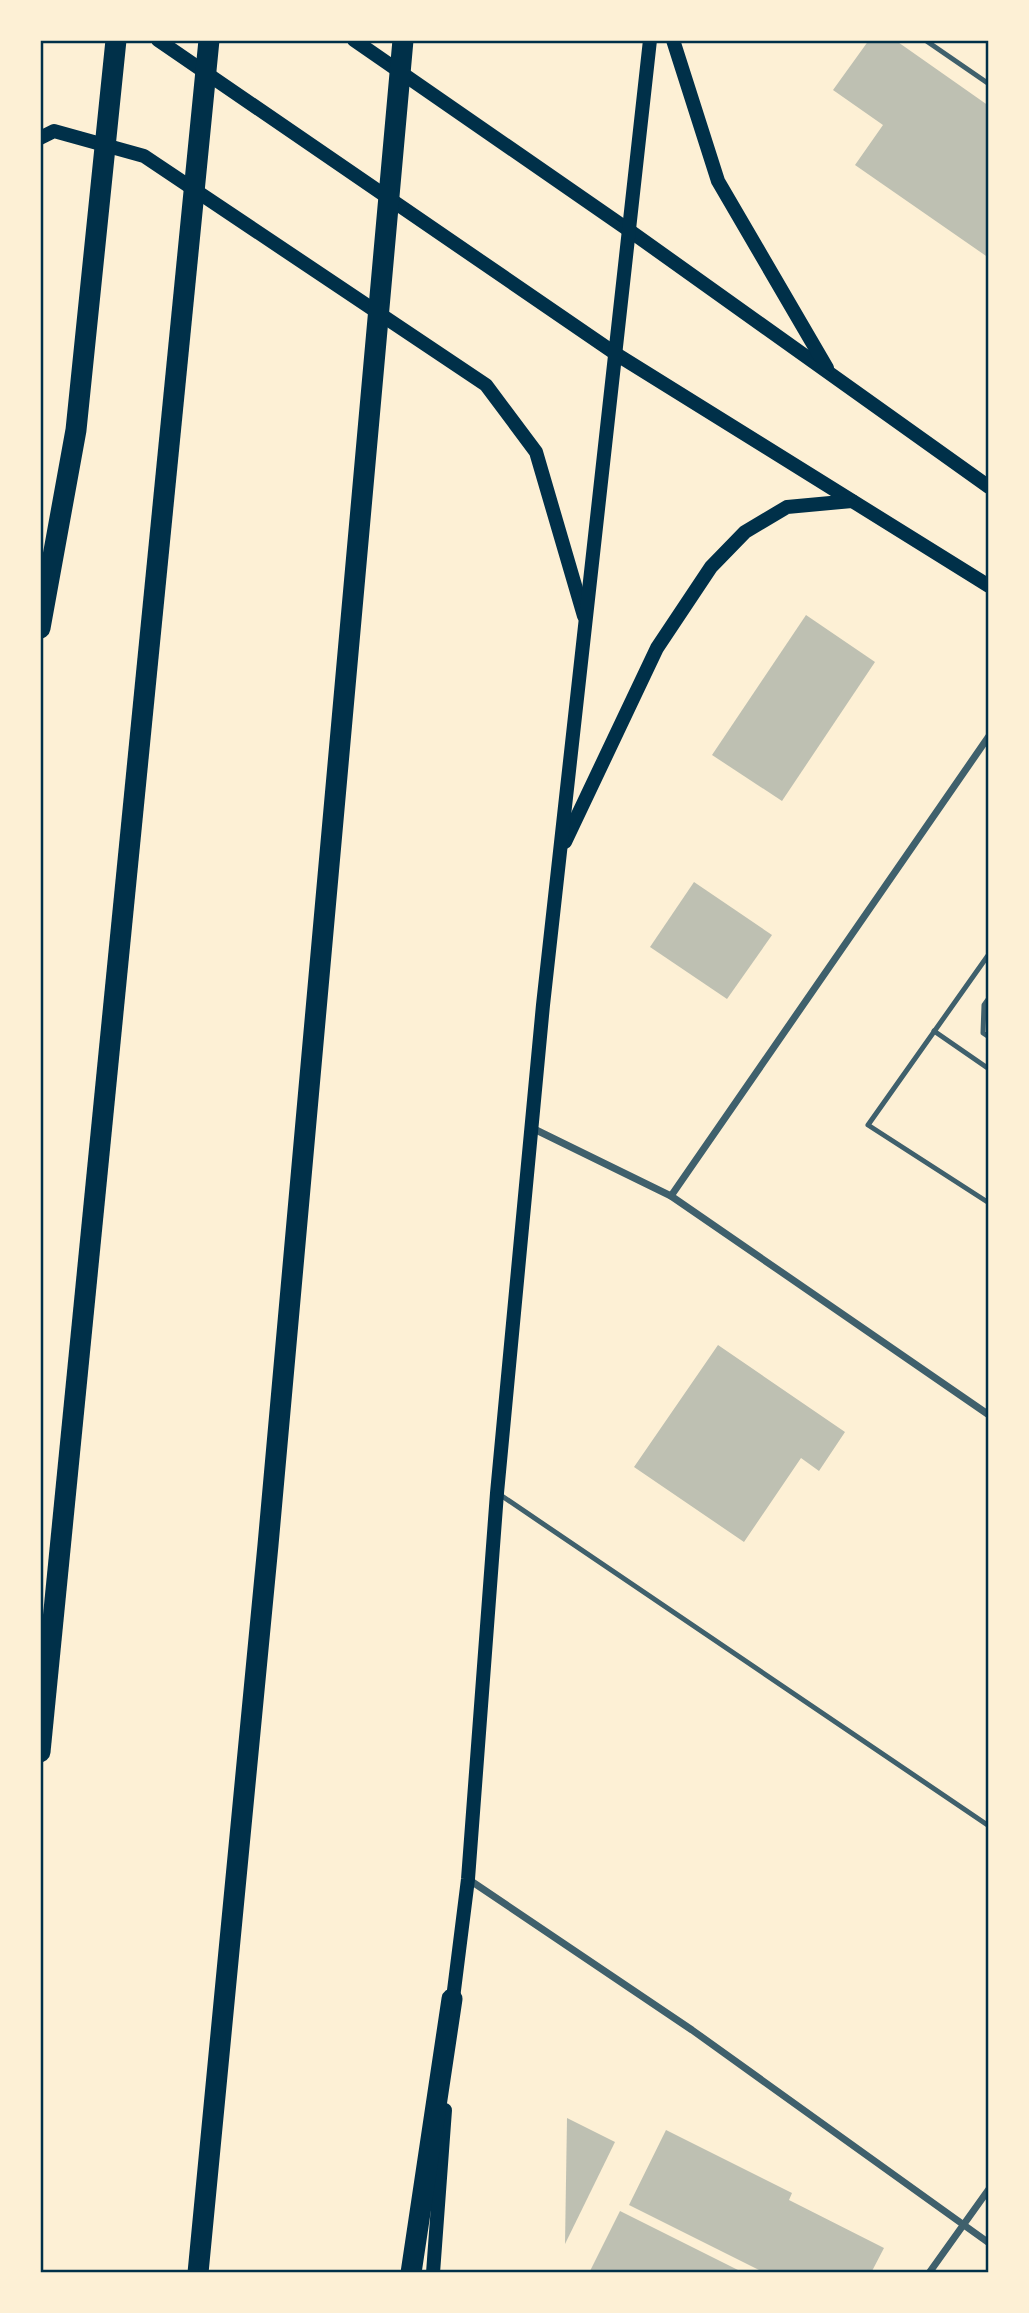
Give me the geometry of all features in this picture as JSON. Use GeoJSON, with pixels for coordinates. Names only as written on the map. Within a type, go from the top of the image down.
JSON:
{"type":"FeatureCollection","features":[{"type":"Feature","properties":{"kind":"highway"},"geometry":{"type":"LineString","coordinates":[[40,628],[76,430],[116,40]]}},
{"type":"Feature","properties":{"kind":"highway"},"geometry":{"type":"LineString","coordinates":[[40,1752],[209,40]]}},
{"type":"Feature","properties":{"kind":"highway"},"geometry":{"type":"LineString","coordinates":[[198,2273],[267,1559],[402,40]]}},
{"type":"Feature","properties":{"kind":"highway"},"geometry":{"type":"LineString","coordinates":[[411,2273],[452,1998]]}},
{"type":"Feature","properties":{"kind":"main road"},"geometry":{"type":"LineString","coordinates":[[158,40],[617,354],[989,586]]}},
{"type":"Feature","properties":{"kind":"main road"},"geometry":{"type":"LineString","coordinates":[[354,40],[630,231],[989,487]]}},
{"type":"Feature","properties":{"kind":"main road"},"geometry":{"type":"LineString","coordinates":[[433,2273],[452,1998],[468,1879],[497,1493],[532,1128],[650,40]]}},
{"type":"Feature","properties":{"kind":"main road"},"geometry":{"type":"LineString","coordinates":[[673,40],[718,181],[829,373]]}},
{"type":"Feature","properties":{"kind":"main road"},"geometry":{"type":"LineString","coordinates":[[40,138],[54,131],[144,156],[485,385],[536,452],[586,624]]}},
{"type":"Feature","properties":{"kind":"main road"},"geometry":{"type":"LineString","coordinates":[[560,853],[657,648],[710,567],[745,532],[787,507],[852,501]]}},
{"type":"Feature","properties":{"kind":"street"},"geometry":{"type":"LineString","coordinates":[[671,1196],[987,742]]}},
{"type":"Feature","properties":{"kind":"street"},"geometry":{"type":"LineString","coordinates":[[532,1128],[671,1196],[989,1415]]}},
{"type":"Feature","properties":{"kind":"street"},"geometry":{"type":"LineString","coordinates":[[468,1879],[692,2031],[989,2243]]}},
{"type":"Feature","properties":{"kind":"street"},"geometry":{"type":"LineString","coordinates":[[929,2273],[989,2189]]}},
{"type":"Feature","properties":{"kind":"lane"},"geometry":{"type":"LineString","coordinates":[[925,40],[989,84]]}},
{"type":"Feature","properties":{"kind":"lane"},"geometry":{"type":"LineString","coordinates":[[989,954],[868,1125],[989,1203]]}},
{"type":"Feature","properties":{"kind":"lane"},"geometry":{"type":"LineString","coordinates":[[989,998],[984,1005],[983,1033],[989,1037]]}},
{"type":"Feature","properties":{"kind":"lane"},"geometry":{"type":"LineString","coordinates":[[934,1031],[989,1069]]}},
{"type":"Feature","properties":{"kind":"lane"},"geometry":{"type":"LineString","coordinates":[[497,1493],[989,1826]]}},
{"type":"Feature","properties":{"kind":"building"},"geometry":{"type":"Polygon","coordinates":[[[869,40],[895,40],[989,106],[989,258],[855,165],[883,125],[833,90],[869,40]]]}},
{"type":"Feature","properties":{"kind":"building"},"geometry":{"type":"Polygon","coordinates":[[[806,615],[875,662],[782,801],[712,755],[806,615]]]}},
{"type":"Feature","properties":{"kind":"building"},"geometry":{"type":"Polygon","coordinates":[[[694,882],[772,935],[727,999],[650,947],[694,882]]]}},
{"type":"Feature","properties":{"kind":"building"},"geometry":{"type":"Polygon","coordinates":[[[718,1345],[845,1432],[819,1471],[801,1458],[744,1542],[634,1467],[718,1345]]]}},
{"type":"Feature","properties":{"kind":"building"},"geometry":{"type":"Polygon","coordinates":[[[567,2118],[615,2142],[565,2244],[567,2118]]]}},
{"type":"Feature","properties":{"kind":"building"},"geometry":{"type":"Polygon","coordinates":[[[666,2130],[792,2193],[789,2200],[884,2248],[871,2273],[765,2273],[629,2205],[666,2130]]]}},
{"type":"Feature","properties":{"kind":"building"},"geometry":{"type":"Polygon","coordinates":[[[620,2211],[744,2273],[589,2273],[620,2211]]]}}]}
